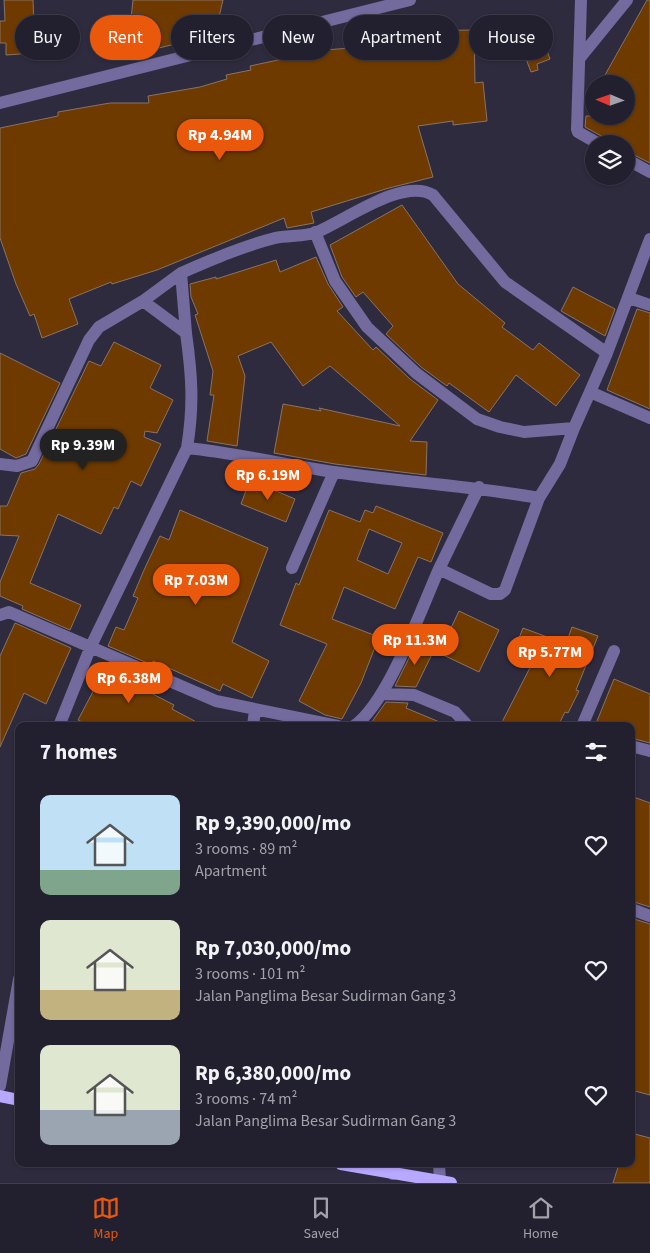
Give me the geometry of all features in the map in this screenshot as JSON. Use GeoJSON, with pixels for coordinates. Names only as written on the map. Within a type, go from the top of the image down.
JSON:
{"type":"FeatureCollection","features":[{"type":"Feature","properties":{"kind":"main road"},"geometry":{"type":"LineString","coordinates":[[0,1096],[15,1099]]}},
{"type":"Feature","properties":{"kind":"main road"},"geometry":{"type":"LineString","coordinates":[[372,1167],[393,1169],[445,1182]]}},
{"type":"Feature","properties":{"kind":"street"},"geometry":{"type":"LineString","coordinates":[[0,103],[410,0]]}},
{"type":"Feature","properties":{"kind":"street"},"geometry":{"type":"LineString","coordinates":[[581,0],[577,128],[578,132],[585,136]]}},
{"type":"Feature","properties":{"kind":"street"},"geometry":{"type":"LineString","coordinates":[[579,59],[627,0]]}},
{"type":"Feature","properties":{"kind":"street"},"geometry":{"type":"LineString","coordinates":[[635,164],[650,172]]}},
{"type":"Feature","properties":{"kind":"street"},"geometry":{"type":"LineString","coordinates":[[0,464],[18,466],[32,461],[89,340],[98,327],[143,301],[181,273],[213,259],[275,238],[315,232],[397,193],[426,190],[434,195],[505,282],[607,353]]}},
{"type":"Feature","properties":{"kind":"street"},"geometry":{"type":"LineString","coordinates":[[315,232],[335,281],[368,327],[416,373],[477,418],[500,428],[524,432],[574,428]]}},
{"type":"Feature","properties":{"kind":"street"},"geometry":{"type":"LineString","coordinates":[[439,568],[491,594],[500,594],[505,590],[539,498],[560,464],[607,353],[650,239]]}},
{"type":"Feature","properties":{"kind":"street"},"geometry":{"type":"LineString","coordinates":[[61,722],[92,646],[187,448],[192,417],[193,382],[186,333],[181,273]]}},
{"type":"Feature","properties":{"kind":"street"},"geometry":{"type":"LineString","coordinates":[[629,298],[650,305]]}},
{"type":"Feature","properties":{"kind":"street"},"geometry":{"type":"LineString","coordinates":[[143,301],[186,333]]}},
{"type":"Feature","properties":{"kind":"street"},"geometry":{"type":"LineString","coordinates":[[590,392],[650,418]]}},
{"type":"Feature","properties":{"kind":"street"},"geometry":{"type":"LineString","coordinates":[[187,448],[231,452],[334,472],[434,486],[479,487],[539,498]]}},
{"type":"Feature","properties":{"kind":"street"},"geometry":{"type":"LineString","coordinates":[[292,568],[334,472]]}},
{"type":"Feature","properties":{"kind":"street"},"geometry":{"type":"LineString","coordinates":[[360,722],[383,694],[439,568],[479,487]]}},
{"type":"Feature","properties":{"kind":"street"},"geometry":{"type":"LineString","coordinates":[[0,615],[9,612],[92,646],[216,701],[317,722]]}},
{"type":"Feature","properties":{"kind":"street"},"geometry":{"type":"LineString","coordinates":[[584,722],[614,651]]}},
{"type":"Feature","properties":{"kind":"street"},"geometry":{"type":"LineString","coordinates":[[383,694],[414,695],[455,712],[464,722]]}},
{"type":"Feature","properties":{"kind":"street"},"geometry":{"type":"LineString","coordinates":[[254,722],[255,710]]}},
{"type":"Feature","properties":{"kind":"street"},"geometry":{"type":"LineString","coordinates":[[635,747],[650,751]]}},
{"type":"Feature","properties":{"kind":"street"},"geometry":{"type":"LineString","coordinates":[[635,910],[650,916]]}},
{"type":"Feature","properties":{"kind":"street"},"geometry":{"type":"LineString","coordinates":[[0,1086],[15,1002]]}},
{"type":"Feature","properties":{"kind":"street"},"geometry":{"type":"LineString","coordinates":[[440,1167],[445,1182]]}},
{"type":"Feature","properties":{"kind":"building"},"geometry":{"type":"Polygon","coordinates":[[[4,0],[33,0],[34,15],[15,15],[15,54],[6,55],[6,43],[0,43],[0,21],[5,21],[4,0]]]}},
{"type":"Feature","properties":{"kind":"building"},"geometry":{"type":"Polygon","coordinates":[[[133,0],[223,0],[219,15],[171,15],[171,45],[161,48],[161,15],[131,15],[133,0]]]}},
{"type":"Feature","properties":{"kind":"building"},"geometry":{"type":"Polygon","coordinates":[[[647,0],[650,0],[650,163],[635,156],[635,135],[599,135],[585,127],[585,125],[635,125],[635,75],[605,75],[647,0]]]}},
{"type":"Feature","properties":{"kind":"building"},"geometry":{"type":"Polygon","coordinates":[[[459,30],[469,30],[469,60],[475,60],[475,83],[483,82],[487,121],[453,125],[453,121],[418,126],[433,177],[389,188],[311,212],[314,223],[287,228],[284,218],[157,270],[112,284],[111,282],[69,299],[78,324],[42,338],[34,314],[30,316],[16,284],[0,238],[0,128],[58,116],[58,112],[110,103],[149,103],[148,96],[200,87],[227,79],[226,75],[251,70],[250,66],[278,60],[333,60],[333,49],[343,49],[343,60],[459,60],[459,30]]]}},
{"type":"Feature","properties":{"kind":"building"},"geometry":{"type":"Polygon","coordinates":[[[526,60],[547,60],[537,64],[538,70],[531,72],[526,60]]]}},
{"type":"Feature","properties":{"kind":"building"},"geometry":{"type":"Polygon","coordinates":[[[402,205],[458,284],[505,323],[502,327],[533,350],[539,343],[580,375],[556,406],[516,375],[489,412],[449,383],[447,386],[421,367],[386,334],[393,326],[363,292],[356,297],[342,277],[330,245],[402,205]]]}},
{"type":"Feature","properties":{"kind":"building"},"geometry":{"type":"Polygon","coordinates":[[[316,257],[328,284],[343,307],[337,311],[373,350],[376,347],[410,379],[438,400],[410,441],[427,442],[426,475],[335,464],[274,453],[283,404],[321,411],[319,408],[400,426],[330,366],[303,386],[271,342],[238,356],[245,376],[237,446],[207,441],[214,395],[210,395],[213,371],[195,315],[198,314],[191,297],[190,284],[216,277],[216,279],[276,260],[280,272],[316,257]]]}},
{"type":"Feature","properties":{"kind":"building"},"geometry":{"type":"Polygon","coordinates":[[[573,287],[615,309],[605,336],[561,311],[573,287]]]}},
{"type":"Feature","properties":{"kind":"building"},"geometry":{"type":"Polygon","coordinates":[[[637,309],[650,313],[650,409],[607,390],[637,309]]]}},
{"type":"Feature","properties":{"kind":"building"},"geometry":{"type":"Polygon","coordinates":[[[114,342],[161,365],[150,388],[173,400],[157,433],[145,431],[144,437],[161,444],[141,486],[131,481],[118,509],[114,507],[101,534],[58,514],[30,583],[81,605],[70,630],[22,609],[23,606],[0,596],[0,582],[19,536],[0,535],[0,506],[7,506],[21,473],[35,469],[39,464],[89,361],[101,366],[114,342]]]}},
{"type":"Feature","properties":{"kind":"building"},"geometry":{"type":"Polygon","coordinates":[[[0,353],[60,383],[26,454],[16,458],[0,449],[0,353]]]}},
{"type":"Feature","properties":{"kind":"building"},"geometry":{"type":"Polygon","coordinates":[[[250,480],[295,499],[286,522],[241,504],[250,480]]]}},
{"type":"Feature","properties":{"kind":"building"},"geometry":{"type":"Polygon","coordinates":[[[376,506],[443,533],[431,562],[418,557],[395,609],[344,587],[332,619],[379,637],[361,683],[342,719],[325,715],[299,701],[327,644],[280,625],[296,583],[299,585],[329,510],[360,522],[365,510],[373,513],[376,506]],[[369,529],[357,560],[388,574],[402,543],[369,529]]]}},
{"type":"Feature","properties":{"kind":"building"},"geometry":{"type":"Polygon","coordinates":[[[180,510],[268,548],[232,642],[269,661],[252,698],[223,684],[220,691],[153,661],[152,665],[108,646],[116,627],[124,630],[138,598],[133,596],[144,570],[160,536],[169,540],[180,510]]]}},
{"type":"Feature","properties":{"kind":"building"},"geometry":{"type":"Polygon","coordinates":[[[459,611],[499,630],[479,672],[439,653],[459,611]]]}},
{"type":"Feature","properties":{"kind":"building"},"geometry":{"type":"Polygon","coordinates":[[[15,623],[71,648],[46,704],[24,693],[0,747],[0,656],[15,623]]]}},
{"type":"Feature","properties":{"kind":"building"},"geometry":{"type":"Polygon","coordinates":[[[572,627],[598,636],[576,690],[579,691],[568,713],[565,712],[560,722],[502,722],[537,654],[516,646],[523,628],[566,644],[572,627]]]}},
{"type":"Feature","properties":{"kind":"building"},"geometry":{"type":"Polygon","coordinates":[[[417,642],[434,650],[416,687],[395,686],[417,642]]]}},
{"type":"Feature","properties":{"kind":"building"},"geometry":{"type":"Polygon","coordinates":[[[108,663],[146,680],[143,689],[174,705],[172,709],[196,722],[82,722],[78,720],[108,663]]]}},
{"type":"Feature","properties":{"kind":"building"},"geometry":{"type":"Polygon","coordinates":[[[614,679],[650,694],[650,743],[635,739],[635,722],[597,722],[614,679]]]}},
{"type":"Feature","properties":{"kind":"building"},"geometry":{"type":"Polygon","coordinates":[[[386,702],[408,703],[406,708],[439,722],[372,722],[386,702]]]}},
{"type":"Feature","properties":{"kind":"building"},"geometry":{"type":"Polygon","coordinates":[[[635,797],[650,803],[650,907],[635,902],[635,797]]]}},
{"type":"Feature","properties":{"kind":"building"},"geometry":{"type":"Polygon","coordinates":[[[635,919],[650,924],[650,1095],[635,1091],[635,919]]]}},
{"type":"Feature","properties":{"kind":"building"},"geometry":{"type":"Polygon","coordinates":[[[635,1134],[650,1138],[650,1183],[613,1183],[618,1167],[635,1167],[635,1134]]]}}]}
